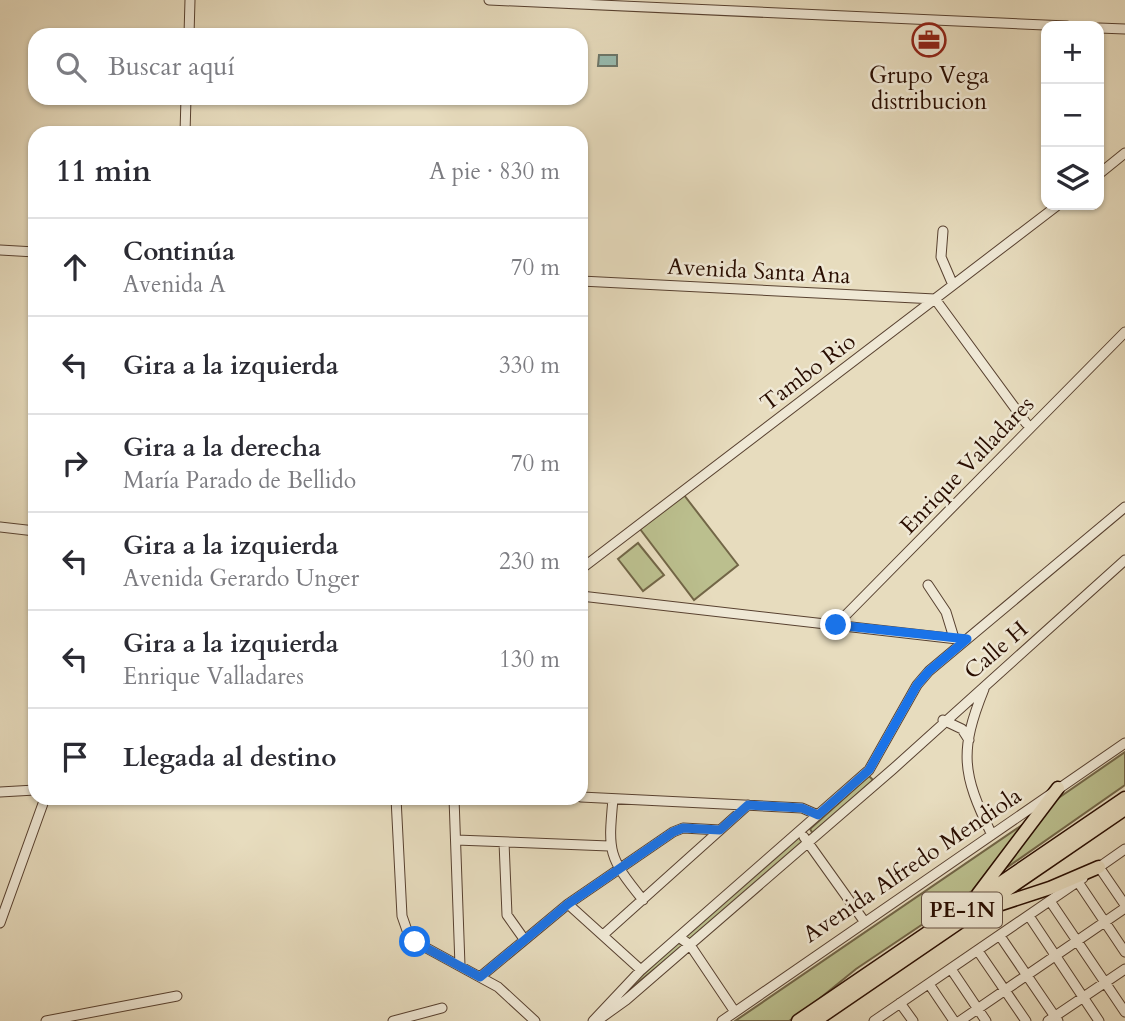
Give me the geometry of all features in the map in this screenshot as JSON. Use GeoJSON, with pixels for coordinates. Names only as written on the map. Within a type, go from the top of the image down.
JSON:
{"type":"FeatureCollection","features":[{"type":"Feature","properties":{"kind":"highway"},"geometry":{"type":"LineString","coordinates":[[973,909],[1058,788]]}},
{"type":"Feature","properties":{"kind":"highway","name":"PE-1N"},"geometry":{"type":"LineString","coordinates":[[815,1021],[1125,798]]}},
{"type":"Feature","properties":{"kind":"highway","name":"PE-1N"},"geometry":{"type":"LineString","coordinates":[[798,1021],[1125,809]]}},
{"type":"Feature","properties":{"kind":"highway"},"geometry":{"type":"LineString","coordinates":[[973,909],[1051,888],[1099,867]]}},
{"type":"Feature","properties":{"kind":"street"},"geometry":{"type":"LineString","coordinates":[[189,28],[190,0]]}},
{"type":"Feature","properties":{"kind":"street"},"geometry":{"type":"LineString","coordinates":[[489,0],[1041,25]]}},
{"type":"Feature","properties":{"kind":"street"},"geometry":{"type":"LineString","coordinates":[[1104,28],[1125,29]]}},
{"type":"Feature","properties":{"kind":"street"},"geometry":{"type":"LineString","coordinates":[[185,126],[186,105]]}},
{"type":"Feature","properties":{"kind":"street"},"geometry":{"type":"LineString","coordinates":[[1104,170],[1125,153]]}},
{"type":"Feature","properties":{"kind":"street","name":"Tambo Rio"},"geometry":{"type":"LineString","coordinates":[[588,564],[1051,210]]}},
{"type":"Feature","properties":{"kind":"street"},"geometry":{"type":"LineString","coordinates":[[943,231],[941,257],[953,285]]}},
{"type":"Feature","properties":{"kind":"street"},"geometry":{"type":"LineString","coordinates":[[0,250],[28,252]]}},
{"type":"Feature","properties":{"kind":"street","name":"Avenida Santa Ana"},"geometry":{"type":"LineString","coordinates":[[588,281],[935,299]]}},
{"type":"Feature","properties":{"kind":"street"},"geometry":{"type":"LineString","coordinates":[[935,299],[1026,423]]}},
{"type":"Feature","properties":{"kind":"street","name":"Enrique Valladares"},"geometry":{"type":"LineString","coordinates":[[836,625],[1125,332]]}},
{"type":"Feature","properties":{"kind":"street"},"geometry":{"type":"LineString","coordinates":[[595,1021],[641,970],[869,770],[880,756],[917,685],[929,671],[1125,507]]}},
{"type":"Feature","properties":{"kind":"street"},"geometry":{"type":"LineString","coordinates":[[0,527],[28,530]]}},
{"type":"Feature","properties":{"kind":"street","name":"Calle H"},"geometry":{"type":"LineString","coordinates":[[595,1021],[690,945],[893,769],[943,720],[985,687],[1125,560]]}},
{"type":"Feature","properties":{"kind":"street"},"geometry":{"type":"LineString","coordinates":[[928,585],[946,612],[954,638]]}},
{"type":"Feature","properties":{"kind":"street"},"geometry":{"type":"LineString","coordinates":[[588,597],[967,639]]}},
{"type":"Feature","properties":{"kind":"street"},"geometry":{"type":"LineString","coordinates":[[985,687],[969,740],[968,780],[991,833]]}},
{"type":"Feature","properties":{"kind":"street"},"geometry":{"type":"LineString","coordinates":[[943,720],[962,729],[969,740]]}},
{"type":"Feature","properties":{"kind":"street","name":"Avenida Alfredo Mendiola"},"geometry":{"type":"LineString","coordinates":[[722,1021],[1125,743]]}},
{"type":"Feature","properties":{"kind":"street"},"geometry":{"type":"LineString","coordinates":[[880,756],[893,769]]}},
{"type":"Feature","properties":{"kind":"street"},"geometry":{"type":"LineString","coordinates":[[869,770],[878,781]]}},
{"type":"Feature","properties":{"kind":"street"},"geometry":{"type":"LineString","coordinates":[[0,792],[28,790]]}},
{"type":"Feature","properties":{"kind":"street"},"geometry":{"type":"LineString","coordinates":[[588,797],[802,808],[818,815]]}},
{"type":"Feature","properties":{"kind":"street"},"geometry":{"type":"LineString","coordinates":[[613,799],[609,846],[619,868],[643,900]]}},
{"type":"Feature","properties":{"kind":"street"},"geometry":{"type":"LineString","coordinates":[[0,923],[42,805]]}},
{"type":"Feature","properties":{"kind":"street"},"geometry":{"type":"LineString","coordinates":[[396,805],[402,916],[410,939],[498,987],[535,1021]]}},
{"type":"Feature","properties":{"kind":"street"},"geometry":{"type":"LineString","coordinates":[[454,805],[460,966]]}},
{"type":"Feature","properties":{"kind":"street"},"geometry":{"type":"LineString","coordinates":[[603,935],[748,805]]}},
{"type":"Feature","properties":{"kind":"street"},"geometry":{"type":"LineString","coordinates":[[480,977],[568,904],[678,829],[720,830]]}},
{"type":"Feature","properties":{"kind":"street"},"geometry":{"type":"LineString","coordinates":[[800,831],[864,921]]}},
{"type":"Feature","properties":{"kind":"street"},"geometry":{"type":"LineString","coordinates":[[456,840],[609,846]]}},
{"type":"Feature","properties":{"kind":"street"},"geometry":{"type":"LineString","coordinates":[[504,842],[507,915],[524,939]]}},
{"type":"Feature","properties":{"kind":"street"},"geometry":{"type":"LineString","coordinates":[[878,1020],[1125,849]]}},
{"type":"Feature","properties":{"kind":"street"},"geometry":{"type":"LineString","coordinates":[[960,1021],[1125,907],[1099,867]]}},
{"type":"Feature","properties":{"kind":"street"},"geometry":{"type":"LineString","coordinates":[[1078,882],[1125,951]]}},
{"type":"Feature","properties":{"kind":"street"},"geometry":{"type":"LineString","coordinates":[[1050,901],[1125,1012]]}},
{"type":"Feature","properties":{"kind":"street"},"geometry":{"type":"LineString","coordinates":[[568,904],[641,970]]}},
{"type":"Feature","properties":{"kind":"street"},"geometry":{"type":"LineString","coordinates":[[1029,916],[1099,1021]]}},
{"type":"Feature","properties":{"kind":"street"},"geometry":{"type":"LineString","coordinates":[[1000,936],[1053,1019],[1125,968]]}},
{"type":"Feature","properties":{"kind":"street"},"geometry":{"type":"LineString","coordinates":[[679,937],[690,945],[735,1012]]}},
{"type":"Feature","properties":{"kind":"street"},"geometry":{"type":"LineString","coordinates":[[978,951],[1026,1021]]}},
{"type":"Feature","properties":{"kind":"street"},"geometry":{"type":"LineString","coordinates":[[951,969],[986,1021]]}},
{"type":"Feature","properties":{"kind":"street"},"geometry":{"type":"LineString","coordinates":[[929,984],[954,1021]]}},
{"type":"Feature","properties":{"kind":"street"},"geometry":{"type":"LineString","coordinates":[[46,1021],[177,996]]}},
{"type":"Feature","properties":{"kind":"street"},"geometry":{"type":"LineString","coordinates":[[900,1003],[913,1021]]}},
{"type":"Feature","properties":{"kind":"street"},"geometry":{"type":"LineString","coordinates":[[393,1021],[442,1007],[443,1021]]}},
{"type":"Feature","properties":{"kind":"green space"},"geometry":{"type":"Polygon","coordinates":[[[684,495],[738,565],[694,600],[640,529],[684,495]]]}},
{"type":"Feature","properties":{"kind":"green space"},"geometry":{"type":"Polygon","coordinates":[[[638,543],[664,575],[643,591],[618,559],[638,543]]]}},
{"type":"Feature","properties":{"kind":"green space"},"geometry":{"type":"Polygon","coordinates":[[[1125,752],[1125,785],[1002,871],[1044,808],[1125,752]]]}},
{"type":"Feature","properties":{"kind":"green space"},"geometry":{"type":"Polygon","coordinates":[[[869,776],[873,780],[813,834],[810,829],[869,776]]]}},
{"type":"Feature","properties":{"kind":"green space"},"geometry":{"type":"Polygon","coordinates":[[[1025,823],[972,891],[856,969],[789,1021],[735,1021],[1025,823]]]}},
{"type":"Feature","properties":{"kind":"green space"},"geometry":{"type":"Polygon","coordinates":[[[800,835],[804,841],[689,941],[685,935],[800,835]]]}},
{"type":"Feature","properties":{"kind":"green space"},"geometry":{"type":"Polygon","coordinates":[[[678,942],[683,946],[609,1006],[678,942]]]}},
{"type":"Feature","properties":{"kind":"water"},"geometry":{"type":"Polygon","coordinates":[[[599,55],[617,55],[617,66],[598,66],[599,55]]]}},
{"type":"Feature","properties":{"kind":"place","name":"Grupo Vega distribucion"},"geometry":{"type":"Point","coordinates":[929,40]}},
{"type":"Feature","properties":{"kind":"route"},"geometry":{"type":"LineString","coordinates":[[415,942],[480,977],[568,904],[678,829],[720,830],[748,805],[802,808],[818,815],[869,770],[880,756],[917,685],[929,671],[967,639],[836,625]]}}]}
